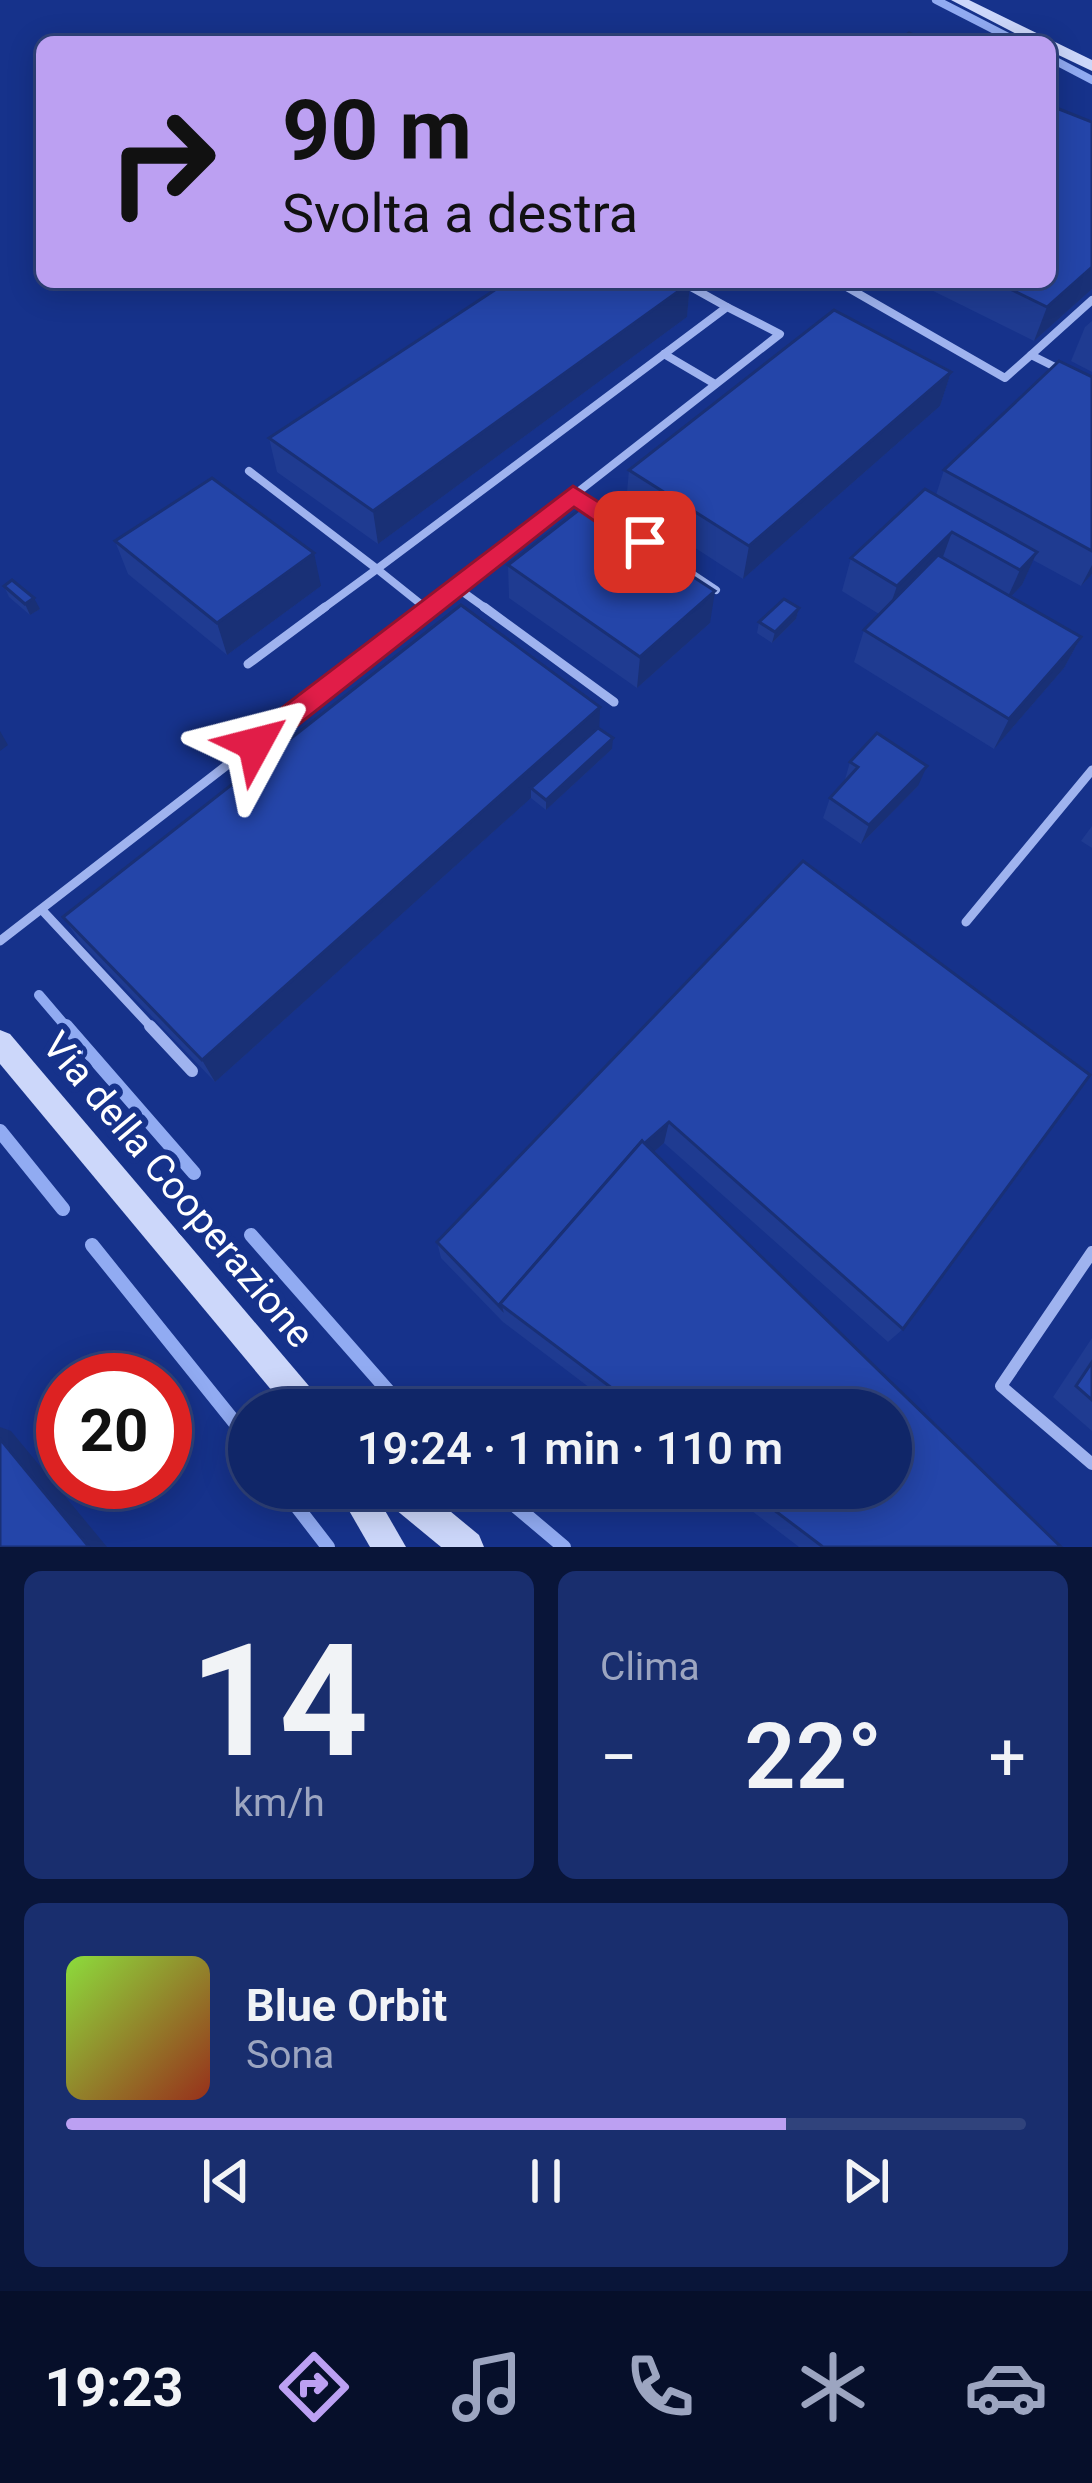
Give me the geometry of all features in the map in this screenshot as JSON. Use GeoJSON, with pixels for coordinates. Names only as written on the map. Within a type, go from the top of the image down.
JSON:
{"type":"FeatureCollection","features":[{"type":"Feature","properties":{"kind":"street"},"geometry":{"type":"LineString","coordinates":[[958,0],[1033,36]]}},
{"type":"Feature","properties":{"kind":"street"},"geometry":{"type":"LineString","coordinates":[[1056,48],[1092,66]]}},
{"type":"Feature","properties":{"kind":"street","name":"Via della Cooperazione"},"geometry":{"type":"LineString","coordinates":[[0,1043],[288,1389]]}},
{"type":"Feature","properties":{"kind":"street"},"geometry":{"type":"LineString","coordinates":[[366,1509],[389,1547]]}},
{"type":"Feature","properties":{"kind":"street"},"geometry":{"type":"LineString","coordinates":[[421,1509],[467,1547]]}},
{"type":"Feature","properties":{"kind":"lane"},"geometry":{"type":"LineString","coordinates":[[0,941],[780,334],[693,288]]}},
{"type":"Feature","properties":{"kind":"lane"},"geometry":{"type":"LineString","coordinates":[[848,288],[1005,378],[1092,300]]}},
{"type":"Feature","properties":{"kind":"lane"},"geometry":{"type":"LineString","coordinates":[[248,664],[727,307]]}},
{"type":"Feature","properties":{"kind":"lane"},"geometry":{"type":"LineString","coordinates":[[664,354],[716,384]]}},
{"type":"Feature","properties":{"kind":"lane"},"geometry":{"type":"LineString","coordinates":[[1031,355],[1072,375]]}},
{"type":"Feature","properties":{"kind":"lane"},"geometry":{"type":"LineString","coordinates":[[249,471],[427,609]]}},
{"type":"Feature","properties":{"kind":"lane"},"geometry":{"type":"LineString","coordinates":[[573,495],[716,590]]}},
{"type":"Feature","properties":{"kind":"lane"},"geometry":{"type":"LineString","coordinates":[[456,587],[614,701]]}},
{"type":"Feature","properties":{"kind":"lane"},"geometry":{"type":"LineString","coordinates":[[966,922],[1092,770]]}},
{"type":"Feature","properties":{"kind":"lane"},"geometry":{"type":"LineString","coordinates":[[42,910],[192,1071]]}},
{"type":"Feature","properties":{"kind":"lane"},"geometry":{"type":"LineString","coordinates":[[1092,1252],[1001,1386],[1092,1464]]}},
{"type":"Feature","properties":{"kind":"building"},"geometry":{"type":"Polygon","coordinates":[[[1056,111],[1092,122],[1092,267],[1047,307],[1008,288],[1056,288],[1056,111]]]}},
{"type":"Feature","properties":{"kind":"building"},"geometry":{"type":"Polygon","coordinates":[[[498,288],[683,288],[373,511],[269,438],[498,288]]]}},
{"type":"Feature","properties":{"kind":"building"},"geometry":{"type":"Polygon","coordinates":[[[834,310],[951,372],[749,546],[629,470],[834,310]]]}},
{"type":"Feature","properties":{"kind":"building"},"geometry":{"type":"Polygon","coordinates":[[[1059,361],[1092,377],[1092,551],[944,470],[1059,361]]]}},
{"type":"Feature","properties":{"kind":"building"},"geometry":{"type":"Polygon","coordinates":[[[212,478],[314,553],[217,623],[115,541],[212,478]]]}},
{"type":"Feature","properties":{"kind":"building"},"geometry":{"type":"Polygon","coordinates":[[[925,489],[1037,552],[1020,570],[952,532],[897,586],[851,558],[925,489]]]}},
{"type":"Feature","properties":{"kind":"building"},"geometry":{"type":"Polygon","coordinates":[[[584,506],[715,591],[640,657],[508,565],[584,506]]]}},
{"type":"Feature","properties":{"kind":"building"},"geometry":{"type":"Polygon","coordinates":[[[938,555],[1081,637],[1009,719],[864,630],[938,555]]]}},
{"type":"Feature","properties":{"kind":"building"},"geometry":{"type":"Polygon","coordinates":[[[12,580],[34,598],[25,604],[4,586],[12,580]]]}},
{"type":"Feature","properties":{"kind":"building"},"geometry":{"type":"Polygon","coordinates":[[[784,599],[799,608],[775,632],[759,622],[784,599]]]}},
{"type":"Feature","properties":{"kind":"building"},"geometry":{"type":"Polygon","coordinates":[[[461,605],[600,707],[202,1060],[63,917],[461,605]]]}},
{"type":"Feature","properties":{"kind":"building"},"geometry":{"type":"Polygon","coordinates":[[[598,728],[613,738],[546,800],[531,788],[598,728]]]}},
{"type":"Feature","properties":{"kind":"building"},"geometry":{"type":"Polygon","coordinates":[[[877,733],[927,766],[869,825],[830,798],[858,767],[850,762],[877,733]]]}},
{"type":"Feature","properties":{"kind":"building"},"geometry":{"type":"Polygon","coordinates":[[[803,861],[1090,1075],[903,1329],[669,1122],[644,1144],[642,1141],[501,1308],[437,1242],[803,861]]]}},
{"type":"Feature","properties":{"kind":"building"},"geometry":{"type":"Polygon","coordinates":[[[642,1141],[898,1389],[613,1389],[500,1304],[642,1141]]]}},
{"type":"Feature","properties":{"kind":"building"},"geometry":{"type":"Polygon","coordinates":[[[1092,1362],[1092,1400],[1076,1386],[1092,1362]]]}},
{"type":"Feature","properties":{"kind":"building"},"geometry":{"type":"Polygon","coordinates":[[[912,1403],[1061,1547],[823,1547],[773,1509],[912,1509],[912,1403]]]}},
{"type":"Feature","properties":{"kind":"building"},"geometry":{"type":"Polygon","coordinates":[[[0,1439],[36,1483],[36,1509],[58,1509],[89,1547],[0,1547],[0,1439]]]}},
{"type":"Feature","properties":{"kind":"waterway"},"geometry":{"type":"LineString","coordinates":[[936,0],[1006,36]]}},
{"type":"Feature","properties":{"kind":"waterway"},"geometry":{"type":"LineString","coordinates":[[1056,61],[1092,80]]}},
{"type":"Feature","properties":{"kind":"waterway"},"geometry":{"type":"LineString","coordinates":[[39,995],[68,1029]]}},
{"type":"Feature","properties":{"kind":"waterway"},"geometry":{"type":"LineString","coordinates":[[66,1026],[194,1173]]}},
{"type":"Feature","properties":{"kind":"waterway"},"geometry":{"type":"LineString","coordinates":[[0,1131],[63,1209]]}},
{"type":"Feature","properties":{"kind":"waterway"},"geometry":{"type":"LineString","coordinates":[[251,1235],[387,1389]]}},
{"type":"Feature","properties":{"kind":"waterway"},"geometry":{"type":"LineString","coordinates":[[92,1245],[228,1414]]}},
{"type":"Feature","properties":{"kind":"waterway"},"geometry":{"type":"LineString","coordinates":[[299,1509],[328,1547]]}},
{"type":"Feature","properties":{"kind":"waterway"},"geometry":{"type":"LineString","coordinates":[[519,1509],[564,1547]]}},
{"type":"Feature","properties":{"kind":"route"},"geometry":{"type":"LineString","coordinates":[[255,744],[573,495],[645,542]]}}]}
